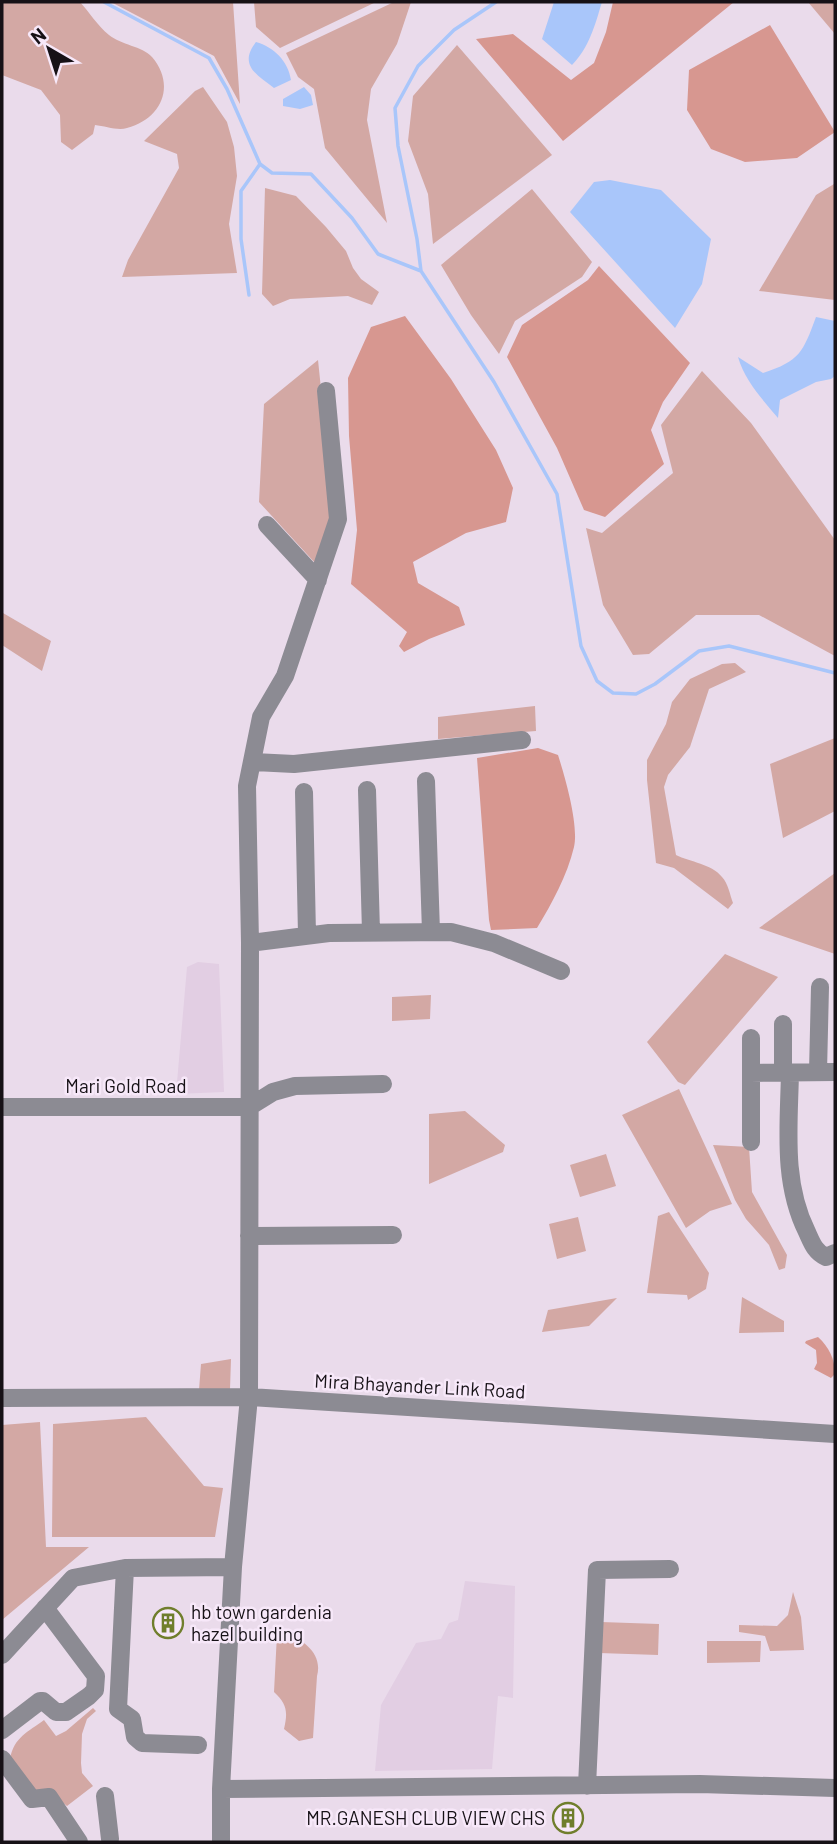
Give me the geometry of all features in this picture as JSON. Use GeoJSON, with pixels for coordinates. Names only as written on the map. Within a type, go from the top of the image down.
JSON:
{"type":"FeatureCollection","features":[{"type":"Feature","properties":{"kind":"street"},"geometry":{"type":"LineString","coordinates":[[221,1842],[221,1789],[233,1567],[249,1396],[250,943],[247,786],[261,717],[285,676],[338,519],[326,391]]}},
{"type":"Feature","properties":{"kind":"street"},"geometry":{"type":"LineString","coordinates":[[267,526],[318,580]]}},
{"type":"Feature","properties":{"kind":"street"},"geometry":{"type":"LineString","coordinates":[[253,762],[294,764],[522,740]]}},
{"type":"Feature","properties":{"kind":"street"},"geometry":{"type":"LineString","coordinates":[[426,781],[432,932]]}},
{"type":"Feature","properties":{"kind":"street"},"geometry":{"type":"LineString","coordinates":[[367,790],[371,932]]}},
{"type":"Feature","properties":{"kind":"street"},"geometry":{"type":"LineString","coordinates":[[304,792],[307,936]]}},
{"type":"Feature","properties":{"kind":"street"},"geometry":{"type":"LineString","coordinates":[[250,943],[329,933],[451,932],[494,943],[561,971]]}},
{"type":"Feature","properties":{"kind":"street"},"geometry":{"type":"LineString","coordinates":[[751,1073],[826,1072],[820,987]]}},
{"type":"Feature","properties":{"kind":"street"},"geometry":{"type":"LineString","coordinates":[[783,1024],[788,1160],[793,1192],[799,1216],[817,1253],[826,1258],[835,1254]]}},
{"type":"Feature","properties":{"kind":"street"},"geometry":{"type":"LineString","coordinates":[[751,1038],[751,1142]]}},
{"type":"Feature","properties":{"kind":"street"},"geometry":{"type":"LineString","coordinates":[[249,1107],[273,1092],[295,1086],[383,1084]]}},
{"type":"Feature","properties":{"kind":"street","name":"Mari Gold Road"},"geometry":{"type":"LineString","coordinates":[[2,1107],[249,1107]]}},
{"type":"Feature","properties":{"kind":"street"},"geometry":{"type":"LineString","coordinates":[[249,1236],[393,1235]]}},
{"type":"Feature","properties":{"kind":"street","name":"Mira Bhayander Link Road"},"geometry":{"type":"LineString","coordinates":[[2,1398],[249,1396],[835,1434]]}},
{"type":"Feature","properties":{"kind":"street"},"geometry":{"type":"LineString","coordinates":[[2,1656],[73,1578],[125,1569],[233,1567]]}},
{"type":"Feature","properties":{"kind":"street"},"geometry":{"type":"LineString","coordinates":[[125,1569],[118,1709],[132,1719],[135,1737],[142,1743],[198,1745]]}},
{"type":"Feature","properties":{"kind":"street"},"geometry":{"type":"LineString","coordinates":[[587,1786],[597,1570],[670,1569]]}},
{"type":"Feature","properties":{"kind":"street"},"geometry":{"type":"LineString","coordinates":[[2,1730],[40,1701],[56,1712],[66,1712],[95,1690],[96,1676],[45,1608]]}},
{"type":"Feature","properties":{"kind":"street"},"geometry":{"type":"LineString","coordinates":[[2,1759],[32,1799],[49,1797],[79,1842]]}},
{"type":"Feature","properties":{"kind":"street"},"geometry":{"type":"LineString","coordinates":[[221,1789],[700,1784],[835,1788]]}},
{"type":"Feature","properties":{"kind":"street"},"geometry":{"type":"LineString","coordinates":[[105,1796],[108,1841]]}},
{"type":"Feature","properties":{"kind":"shaded area"},"geometry":{"type":"Polygon","coordinates":[[[2,2],[80,2],[109,35],[143,50],[152,57],[159,68],[164,89],[157,109],[139,124],[127,128],[95,125],[93,134],[72,150],[61,142],[60,115],[41,90],[2,75],[2,2]]]}},
{"type":"Feature","properties":{"kind":"shaded area"},"geometry":{"type":"Polygon","coordinates":[[[111,2],[233,2],[240,104],[214,56],[111,2]]]}},
{"type":"Feature","properties":{"kind":"shaded area"},"geometry":{"type":"Polygon","coordinates":[[[254,2],[376,2],[280,48],[256,27],[254,2]]]}},
{"type":"Feature","properties":{"kind":"shaded area"},"geometry":{"type":"Polygon","coordinates":[[[394,2],[411,2],[397,44],[371,89],[367,120],[387,223],[325,148],[314,89],[298,77],[286,53],[394,2]]]}},
{"type":"Feature","properties":{"kind":"shaded area"},"geometry":{"type":"Polygon","coordinates":[[[613,2],[734,2],[563,141],[476,39],[513,34],[571,80],[594,63],[606,32],[613,2]]]}},
{"type":"Feature","properties":{"kind":"shaded area"},"geometry":{"type":"Polygon","coordinates":[[[808,2],[835,2],[835,34],[808,2]]]}},
{"type":"Feature","properties":{"kind":"shaded area"},"geometry":{"type":"Polygon","coordinates":[[[770,25],[835,132],[797,158],[745,162],[711,149],[687,110],[689,70],[770,25]]]}},
{"type":"Feature","properties":{"kind":"shaded area"},"geometry":{"type":"Polygon","coordinates":[[[457,45],[552,155],[433,244],[428,194],[408,141],[413,96],[457,45]]]}},
{"type":"Feature","properties":{"kind":"shaded area"},"geometry":{"type":"Polygon","coordinates":[[[203,87],[227,122],[234,147],[237,176],[229,224],[237,273],[122,277],[128,260],[179,168],[177,154],[144,141],[195,91],[203,87]]]}},
{"type":"Feature","properties":{"kind":"shaded area"},"geometry":{"type":"Polygon","coordinates":[[[834,184],[835,300],[759,291],[816,195],[834,184]]]}},
{"type":"Feature","properties":{"kind":"shaded area"},"geometry":{"type":"Polygon","coordinates":[[[265,188],[296,196],[326,227],[346,251],[361,279],[379,292],[372,305],[348,296],[290,299],[273,306],[262,294],[265,188]]]}},
{"type":"Feature","properties":{"kind":"shaded area"},"geometry":{"type":"Polygon","coordinates":[[[532,189],[592,262],[582,277],[515,321],[499,354],[471,315],[441,265],[532,189]]]}},
{"type":"Feature","properties":{"kind":"shaded area"},"geometry":{"type":"Polygon","coordinates":[[[599,266],[690,363],[663,402],[651,430],[664,464],[605,517],[584,510],[557,448],[507,357],[522,325],[588,280],[599,266]]]}},
{"type":"Feature","properties":{"kind":"shaded area"},"geometry":{"type":"Polygon","coordinates":[[[405,316],[451,379],[496,450],[513,488],[506,522],[466,533],[413,562],[418,583],[459,607],[465,625],[404,652],[399,646],[407,632],[351,584],[357,530],[349,436],[348,378],[371,327],[405,316]]]}},
{"type":"Feature","properties":{"kind":"shaded area"},"geometry":{"type":"Polygon","coordinates":[[[318,360],[334,514],[316,564],[259,502],[264,404],[318,360]]]}},
{"type":"Feature","properties":{"kind":"shaded area"},"geometry":{"type":"Polygon","coordinates":[[[702,371],[751,423],[835,540],[835,656],[759,615],[696,615],[649,654],[633,655],[603,605],[586,528],[602,533],[673,473],[661,425],[702,371]]]}},
{"type":"Feature","properties":{"kind":"shaded area"},"geometry":{"type":"Polygon","coordinates":[[[3,613],[51,641],[42,671],[2,645],[3,613]]]}},
{"type":"Feature","properties":{"kind":"shaded area"},"geometry":{"type":"Polygon","coordinates":[[[735,663],[746,672],[709,689],[690,747],[668,775],[664,787],[676,855],[707,866],[722,877],[733,903],[728,909],[674,868],[656,863],[647,760],[666,724],[672,702],[690,679],[722,664],[735,663]]]}},
{"type":"Feature","properties":{"kind":"shaded area"},"geometry":{"type":"Polygon","coordinates":[[[535,706],[536,731],[438,739],[438,717],[535,706]]]}},
{"type":"Feature","properties":{"kind":"shaded area"},"geometry":{"type":"Polygon","coordinates":[[[835,738],[835,811],[783,838],[770,764],[835,738]]]}},
{"type":"Feature","properties":{"kind":"shaded area"},"geometry":{"type":"Polygon","coordinates":[[[538,748],[558,755],[573,814],[574,847],[563,879],[537,928],[491,930],[477,758],[538,748]]]}},
{"type":"Feature","properties":{"kind":"shaded area"},"geometry":{"type":"Polygon","coordinates":[[[835,873],[835,954],[759,928],[835,873]]]}},
{"type":"Feature","properties":{"kind":"shaded area"},"geometry":{"type":"Polygon","coordinates":[[[725,954],[778,977],[685,1085],[678,1082],[647,1042],[725,954]]]}},
{"type":"Feature","properties":{"kind":"shaded area"},"geometry":{"type":"Polygon","coordinates":[[[198,962],[219,964],[224,1092],[176,1094],[187,967],[198,962]]]}},
{"type":"Feature","properties":{"kind":"shaded area"},"geometry":{"type":"Polygon","coordinates":[[[431,995],[430,1019],[392,1021],[392,997],[431,995]]]}},
{"type":"Feature","properties":{"kind":"shaded area"},"geometry":{"type":"Polygon","coordinates":[[[679,1089],[732,1204],[710,1211],[686,1228],[622,1115],[679,1089]]]}},
{"type":"Feature","properties":{"kind":"shaded area"},"geometry":{"type":"Polygon","coordinates":[[[465,1111],[505,1145],[503,1152],[429,1184],[429,1114],[465,1111]]]}},
{"type":"Feature","properties":{"kind":"shaded area"},"geometry":{"type":"Polygon","coordinates":[[[713,1145],[749,1147],[752,1192],[787,1255],[785,1268],[779,1270],[769,1245],[746,1219],[735,1200],[713,1145]]]}},
{"type":"Feature","properties":{"kind":"shaded area"},"geometry":{"type":"Polygon","coordinates":[[[606,1154],[616,1186],[580,1197],[570,1165],[606,1154]]]}},
{"type":"Feature","properties":{"kind":"shaded area"},"geometry":{"type":"Polygon","coordinates":[[[669,1212],[709,1273],[706,1289],[688,1300],[687,1295],[647,1293],[658,1216],[669,1212]]]}},
{"type":"Feature","properties":{"kind":"shaded area"},"geometry":{"type":"Polygon","coordinates":[[[578,1217],[586,1251],[557,1259],[549,1224],[578,1217]]]}},
{"type":"Feature","properties":{"kind":"shaded area"},"geometry":{"type":"Polygon","coordinates":[[[742,1297],[784,1321],[784,1332],[739,1333],[742,1297]]]}},
{"type":"Feature","properties":{"kind":"shaded area"},"geometry":{"type":"Polygon","coordinates":[[[617,1298],[589,1326],[542,1332],[548,1310],[617,1298]]]}},
{"type":"Feature","properties":{"kind":"shaded area"},"geometry":{"type":"Polygon","coordinates":[[[818,1337],[833,1358],[835,1374],[831,1378],[814,1369],[817,1363],[816,1350],[805,1343],[818,1337]]]}},
{"type":"Feature","properties":{"kind":"shaded area"},"geometry":{"type":"Polygon","coordinates":[[[231,1359],[230,1389],[199,1390],[201,1364],[231,1359]]]}},
{"type":"Feature","properties":{"kind":"shaded area"},"geometry":{"type":"Polygon","coordinates":[[[146,1417],[204,1486],[223,1488],[215,1537],[52,1537],[53,1424],[146,1417]]]}},
{"type":"Feature","properties":{"kind":"shaded area"},"geometry":{"type":"Polygon","coordinates":[[[40,1422],[46,1547],[89,1547],[2,1620],[2,1425],[40,1422]]]}},
{"type":"Feature","properties":{"kind":"shaded area"},"geometry":{"type":"Polygon","coordinates":[[[465,1581],[515,1586],[513,1698],[498,1696],[492,1769],[375,1771],[381,1705],[416,1643],[441,1639],[449,1623],[458,1620],[465,1581]]]}},
{"type":"Feature","properties":{"kind":"shaded area"},"geometry":{"type":"Polygon","coordinates":[[[793,1592],[801,1617],[804,1650],[770,1651],[765,1636],[739,1632],[739,1625],[777,1626],[788,1615],[793,1592]]]}},
{"type":"Feature","properties":{"kind":"shaded area"},"geometry":{"type":"Polygon","coordinates":[[[601,1622],[659,1624],[658,1655],[599,1653],[601,1622]]]}},
{"type":"Feature","properties":{"kind":"shaded area"},"geometry":{"type":"Polygon","coordinates":[[[285,1633],[310,1649],[315,1655],[318,1668],[313,1738],[299,1741],[284,1729],[285,1709],[282,1700],[274,1692],[277,1634],[285,1633]]]}},
{"type":"Feature","properties":{"kind":"shaded area"},"geometry":{"type":"Polygon","coordinates":[[[707,1641],[761,1641],[760,1662],[707,1663],[707,1641]]]}},
{"type":"Feature","properties":{"kind":"shaded area"},"geometry":{"type":"Polygon","coordinates":[[[93,1708],[96,1711],[87,1719],[82,1734],[81,1763],[82,1773],[93,1786],[67,1806],[51,1793],[36,1796],[10,1759],[15,1745],[22,1736],[44,1720],[56,1736],[93,1708]]]}},
{"type":"Feature","properties":{"kind":"water"},"geometry":{"type":"Polygon","coordinates":[[[554,2],[602,2],[587,44],[572,65],[542,39],[554,2]]]}},
{"type":"Feature","properties":{"kind":"water"},"geometry":{"type":"Polygon","coordinates":[[[256,42],[269,47],[279,56],[287,67],[291,80],[274,88],[256,74],[249,63],[249,57],[256,42]]]}},
{"type":"Feature","properties":{"kind":"water"},"geometry":{"type":"Polygon","coordinates":[[[304,87],[311,95],[313,105],[300,109],[283,106],[283,99],[304,87]]]}},
{"type":"Feature","properties":{"kind":"water"},"geometry":{"type":"Polygon","coordinates":[[[610,180],[661,190],[711,239],[702,284],[675,328],[570,212],[594,182],[610,180]]]}},
{"type":"Feature","properties":{"kind":"water"},"geometry":{"type":"Polygon","coordinates":[[[816,317],[835,321],[835,376],[780,400],[778,418],[750,382],[738,357],[763,373],[785,364],[803,347],[816,317]]]}},
{"type":"Feature","properties":{"kind":"waterway"},"geometry":{"type":"LineString","coordinates":[[104,2],[209,58],[227,89],[260,164],[272,173],[311,174],[352,218],[378,254],[421,271]]}},
{"type":"Feature","properties":{"kind":"waterway"},"geometry":{"type":"LineString","coordinates":[[496,2],[454,30],[418,66],[395,108],[398,146],[421,271],[494,382],[557,494],[581,646],[597,681],[613,693],[636,694],[655,684],[699,651],[729,646],[835,673]]}},
{"type":"Feature","properties":{"kind":"waterway"},"geometry":{"type":"LineString","coordinates":[[249,295],[241,239],[241,191],[260,164]]}},
{"type":"Feature","properties":{"kind":"place","name":"hb town gardenia hazel building"},"geometry":{"type":"Point","coordinates":[168,1623]}},
{"type":"Feature","properties":{"kind":"place","name":"MR.GANESH CLUB VIEW CHS"},"geometry":{"type":"Point","coordinates":[568,1818]}}]}
